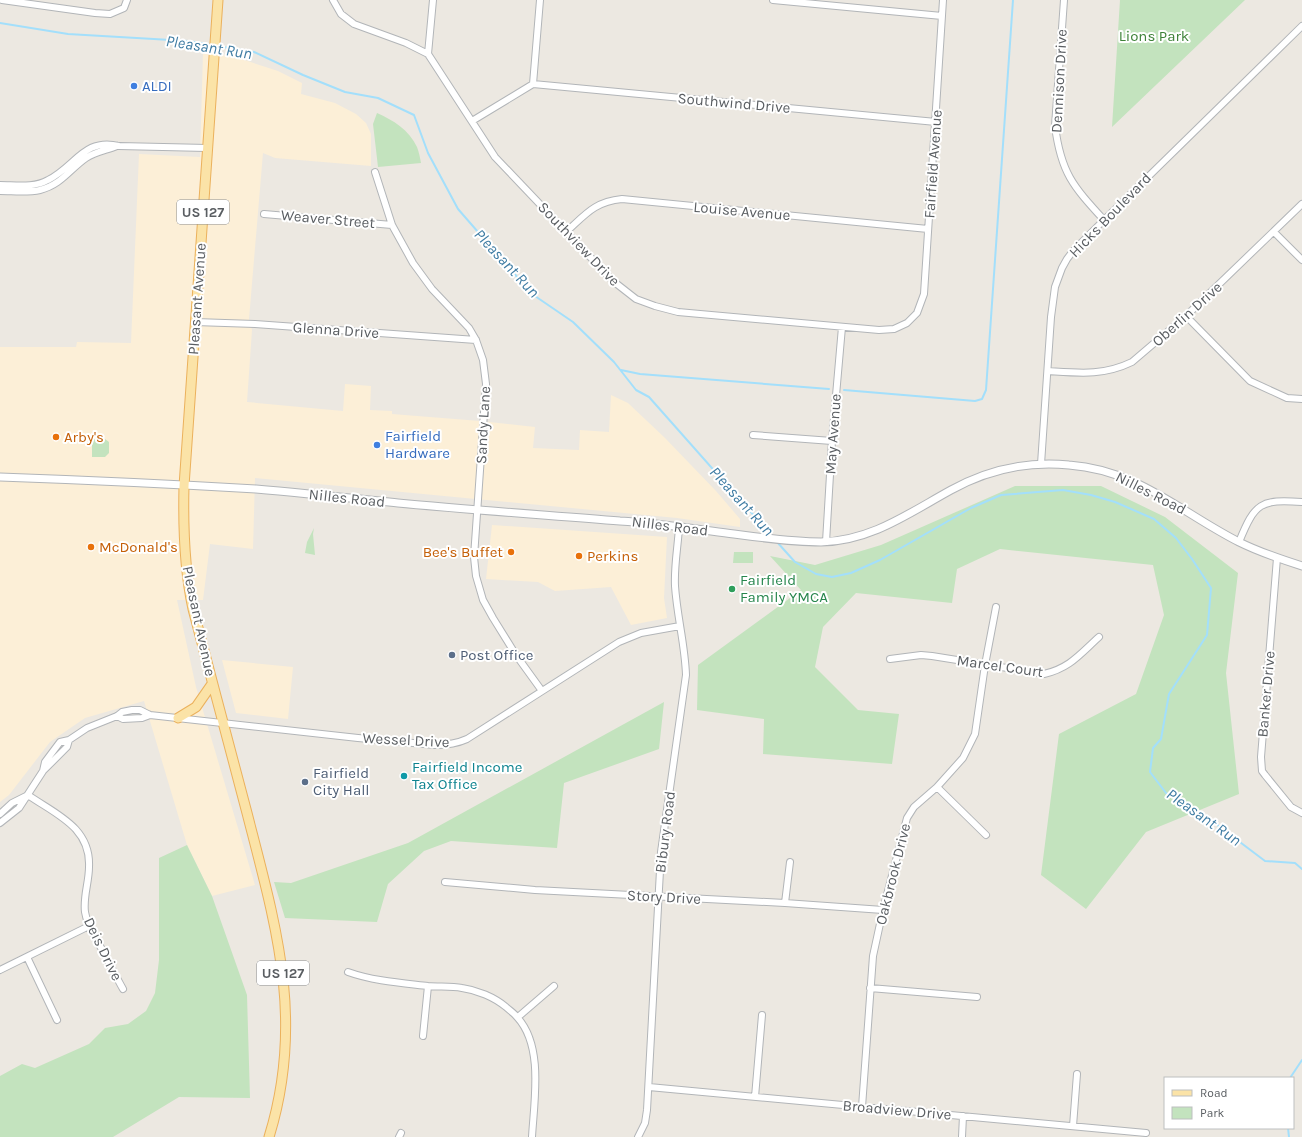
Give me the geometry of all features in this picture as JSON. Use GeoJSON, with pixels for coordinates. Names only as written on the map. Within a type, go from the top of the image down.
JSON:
{"type":"FeatureCollection","features":[{"type":"Feature","properties":{"kind":"main road","name":"Pleasant Avenue"},"geometry":{"type":"LineString","coordinates":[[218,0],[184,486],[183,538],[188,583],[193,609],[267,891],[278,942],[284,986],[286,1051],[282,1082],[269,1137]]}},
{"type":"Feature","properties":{"kind":"main road"},"geometry":{"type":"LineString","coordinates":[[178,718],[196,707],[212,684]]}},
{"type":"Feature","properties":{"kind":"street"},"geometry":{"type":"LineString","coordinates":[[2,0],[110,14],[124,8],[127,0]]}},
{"type":"Feature","properties":{"kind":"street"},"geometry":{"type":"LineString","coordinates":[[333,0],[341,14],[354,24],[406,43],[428,54],[433,0]]}},
{"type":"Feature","properties":{"kind":"street"},"geometry":{"type":"LineString","coordinates":[[472,121],[533,84],[540,0]]}},
{"type":"Feature","properties":{"kind":"street"},"geometry":{"type":"LineString","coordinates":[[773,0],[942,16]]}},
{"type":"Feature","properties":{"kind":"street","name":"Fairfield Avenue"},"geometry":{"type":"LineString","coordinates":[[907,323],[917,313],[924,294],[943,0]]}},
{"type":"Feature","properties":{"kind":"street","name":"Dennison Drive"},"geometry":{"type":"LineString","coordinates":[[1064,0],[1055,126],[1057,142],[1062,162],[1073,184],[1080,194],[1104,220]]}},
{"type":"Feature","properties":{"kind":"street","name":"Hicks Boulevard"},"geometry":{"type":"LineString","coordinates":[[1041,464],[1053,299],[1062,268],[1073,251],[1302,26]]}},
{"type":"Feature","properties":{"kind":"street","name":"Southview Drive"},"geometry":{"type":"LineString","coordinates":[[428,54],[496,157],[613,281],[636,299],[678,312],[842,327],[894,330],[907,323]]}},
{"type":"Feature","properties":{"kind":"street","name":"Southwind Drive"},"geometry":{"type":"LineString","coordinates":[[533,84],[936,122]]}},
{"type":"Feature","properties":{"kind":"street"},"geometry":{"type":"LineString","coordinates":[[0,185],[26,185],[42,183],[53,178],[92,147],[109,143],[119,146],[207,148]]}},
{"type":"Feature","properties":{"kind":"street"},"geometry":{"type":"LineString","coordinates":[[0,191],[28,191],[46,188],[66,176],[84,159],[119,146]]}},
{"type":"Feature","properties":{"kind":"street","name":"Sandy Lane"},"geometry":{"type":"LineString","coordinates":[[375,172],[392,224],[413,264],[432,288],[469,328],[476,340],[483,360],[486,384],[474,564],[479,590],[493,618],[542,691]]}},
{"type":"Feature","properties":{"kind":"street","name":"Louise Avenue"},"geometry":{"type":"LineString","coordinates":[[566,232],[594,207],[609,200],[622,199],[928,229]]}},
{"type":"Feature","properties":{"kind":"street","name":"Oberlin Drive"},"geometry":{"type":"LineString","coordinates":[[1048,371],[1085,373],[1098,372],[1122,367],[1132,362],[1186,316],[1302,204]]}},
{"type":"Feature","properties":{"kind":"street","name":"Weaver Street"},"geometry":{"type":"LineString","coordinates":[[264,214],[392,224]]}},
{"type":"Feature","properties":{"kind":"street"},"geometry":{"type":"LineString","coordinates":[[1274,232],[1302,260]]}},
{"type":"Feature","properties":{"kind":"street"},"geometry":{"type":"LineString","coordinates":[[1186,316],[1250,381],[1287,398],[1302,399]]}},
{"type":"Feature","properties":{"kind":"street","name":"Glenna Drive"},"geometry":{"type":"LineString","coordinates":[[195,322],[255,324],[476,340]]}},
{"type":"Feature","properties":{"kind":"street","name":"May Avenue"},"geometry":{"type":"LineString","coordinates":[[826,542],[832,442],[842,327]]}},
{"type":"Feature","properties":{"kind":"street"},"geometry":{"type":"LineString","coordinates":[[753,434],[832,442]]}},
{"type":"Feature","properties":{"kind":"street","name":"Nilles Road"},"geometry":{"type":"LineString","coordinates":[[0,476],[318,494],[478,510],[623,521],[803,542],[826,542],[866,534],[887,526],[954,488],[979,477],[1011,468],[1041,464],[1068,464],[1096,468],[1120,475],[1151,490],[1239,542],[1277,558],[1302,566]]}},
{"type":"Feature","properties":{"kind":"street"},"geometry":{"type":"LineString","coordinates":[[1239,542],[1251,515],[1257,508],[1265,503],[1273,501],[1302,502]]}},
{"type":"Feature","properties":{"kind":"street","name":"Bibury Road"},"geometry":{"type":"LineString","coordinates":[[638,1137],[645,1123],[649,1087],[661,852],[686,675],[685,657],[675,586],[679,527]]}},
{"type":"Feature","properties":{"kind":"street","name":"Banker Drive"},"geometry":{"type":"LineString","coordinates":[[1277,558],[1260,757],[1265,775],[1287,802],[1296,811],[1302,813]]}},
{"type":"Feature","properties":{"kind":"street","name":"Oakbrook Drive"},"geometry":{"type":"LineString","coordinates":[[862,1107],[873,956],[883,910],[907,818],[914,807],[937,787],[963,758],[975,734],[985,665],[996,608]]}},
{"type":"Feature","properties":{"kind":"street","name":"Wessel Drive"},"geometry":{"type":"LineString","coordinates":[[0,823],[19,808],[43,772],[45,762],[60,742],[69,740],[87,728],[117,716],[122,712],[140,710],[150,715],[358,738],[448,745],[467,739],[619,642],[641,633],[680,626]]}},
{"type":"Feature","properties":{"kind":"street","name":"Marcel Court"},"geometry":{"type":"LineString","coordinates":[[890,659],[921,655],[1044,674],[1057,671],[1071,663],[1098,637]]}},
{"type":"Feature","properties":{"kind":"street"},"geometry":{"type":"LineString","coordinates":[[937,787],[986,835]]}},
{"type":"Feature","properties":{"kind":"street","name":"Wessel Drive"},"geometry":{"type":"LineString","coordinates":[[0,814],[12,803],[28,795]]}},
{"type":"Feature","properties":{"kind":"street","name":"Deis Drive"},"geometry":{"type":"LineString","coordinates":[[28,795],[69,821],[80,834],[88,848],[90,866],[84,902],[85,913],[89,926],[123,989]]}},
{"type":"Feature","properties":{"kind":"street"},"geometry":{"type":"LineString","coordinates":[[785,903],[790,862]]}},
{"type":"Feature","properties":{"kind":"street","name":"Story Drive"},"geometry":{"type":"LineString","coordinates":[[445,882],[535,890],[785,903],[883,910]]}},
{"type":"Feature","properties":{"kind":"street"},"geometry":{"type":"LineString","coordinates":[[0,962],[1,969],[89,926]]}},
{"type":"Feature","properties":{"kind":"street"},"geometry":{"type":"LineString","coordinates":[[27,957],[57,1020]]}},
{"type":"Feature","properties":{"kind":"street"},"geometry":{"type":"LineString","coordinates":[[348,972],[362,977],[428,986],[462,988],[484,994],[500,1002],[518,1017],[528,1034],[534,1052],[536,1074],[532,1137]]}},
{"type":"Feature","properties":{"kind":"street"},"geometry":{"type":"LineString","coordinates":[[423,1036],[428,986]]}},
{"type":"Feature","properties":{"kind":"street"},"geometry":{"type":"LineString","coordinates":[[518,1017],[554,986]]}},
{"type":"Feature","properties":{"kind":"street"},"geometry":{"type":"LineString","coordinates":[[870,988],[977,997]]}},
{"type":"Feature","properties":{"kind":"street"},"geometry":{"type":"LineString","coordinates":[[755,1097],[762,1015]]}},
{"type":"Feature","properties":{"kind":"street"},"geometry":{"type":"LineString","coordinates":[[1073,1126],[1077,1074]]}},
{"type":"Feature","properties":{"kind":"street","name":"Broadview Drive"},"geometry":{"type":"LineString","coordinates":[[649,1087],[1146,1133]]}},
{"type":"Feature","properties":{"kind":"street"},"geometry":{"type":"LineString","coordinates":[[962,1137],[963,1116]]}},
{"type":"Feature","properties":{"kind":"shaded area"},"geometry":{"type":"Polygon","coordinates":[[[203,53],[232,56],[278,71],[302,83],[301,94],[335,103],[356,114],[366,123],[371,134],[371,166],[275,158],[263,153],[249,319],[252,330],[247,402],[343,411],[345,384],[371,386],[370,410],[392,411],[392,414],[535,427],[533,448],[579,450],[580,430],[609,432],[611,395],[628,403],[665,438],[716,491],[740,519],[740,527],[677,518],[255,478],[253,549],[210,544],[203,600],[177,600],[196,687],[255,885],[212,896],[187,845],[144,701],[85,718],[50,742],[9,795],[0,802],[0,347],[76,347],[77,342],[131,343],[139,154],[200,157],[203,53]]]}},
{"type":"Feature","properties":{"kind":"shaded area"},"geometry":{"type":"Polygon","coordinates":[[[492,525],[667,537],[664,598],[667,618],[631,625],[611,587],[555,591],[538,582],[486,579],[492,525]]]}},
{"type":"Feature","properties":{"kind":"shaded area"},"geometry":{"type":"Polygon","coordinates":[[[222,660],[293,667],[288,719],[236,713],[222,660]]]}},
{"type":"Feature","properties":{"kind":"green space","name":"Lions Park"},"geometry":{"type":"Polygon","coordinates":[[[1120,0],[1245,0],[1112,127],[1120,0]]]}},
{"type":"Feature","properties":{"kind":"green space"},"geometry":{"type":"Polygon","coordinates":[[[377,113],[395,122],[410,136],[417,147],[421,163],[378,167],[373,124],[377,113]]]}},
{"type":"Feature","properties":{"kind":"green space"},"geometry":{"type":"Polygon","coordinates":[[[92,439],[105,439],[109,442],[109,453],[105,457],[92,457],[92,439]]]}},
{"type":"Feature","properties":{"kind":"green space"},"geometry":{"type":"Polygon","coordinates":[[[1015,486],[1101,486],[1165,517],[1238,573],[1226,673],[1239,794],[1146,832],[1086,909],[1041,875],[1059,734],[1136,694],[1164,615],[1153,565],[1000,549],[957,569],[952,603],[856,593],[823,627],[815,667],[858,710],[899,714],[892,764],[763,754],[764,719],[697,710],[698,665],[801,590],[770,556],[815,565],[881,545],[1015,486]]]}},
{"type":"Feature","properties":{"kind":"green space"},"geometry":{"type":"Polygon","coordinates":[[[314,528],[313,534],[315,555],[305,553],[307,542],[314,528]]]}},
{"type":"Feature","properties":{"kind":"green space"},"geometry":{"type":"Polygon","coordinates":[[[734,552],[753,552],[753,563],[733,563],[734,552]]]}},
{"type":"Feature","properties":{"kind":"green space"},"geometry":{"type":"Polygon","coordinates":[[[664,702],[659,749],[564,783],[557,848],[451,841],[424,851],[388,884],[377,922],[285,918],[274,882],[291,883],[408,843],[664,702]]]}},
{"type":"Feature","properties":{"kind":"green space"},"geometry":{"type":"Polygon","coordinates":[[[187,845],[212,896],[247,995],[250,1098],[179,1097],[113,1137],[0,1137],[0,1076],[22,1064],[35,1068],[89,1044],[105,1028],[128,1024],[146,1011],[155,993],[159,960],[159,858],[187,845]]]}},
{"type":"Feature","properties":{"kind":"waterway"},"geometry":{"type":"LineString","coordinates":[[844,390],[975,401],[982,399],[986,390],[1013,0]]}},
{"type":"Feature","properties":{"kind":"waterway","name":"Pleasant Run"},"geometry":{"type":"LineString","coordinates":[[0,23],[68,34],[188,41],[213,45]]}},
{"type":"Feature","properties":{"kind":"waterway","name":"Pleasant Run"},"geometry":{"type":"LineString","coordinates":[[217,46],[254,52],[303,75],[345,92],[378,98],[414,115],[428,153],[458,209],[532,294],[573,322],[614,362],[636,390],[649,397],[773,537]]}},
{"type":"Feature","properties":{"kind":"waterway"},"geometry":{"type":"LineString","coordinates":[[621,370],[640,374],[829,389]]}},
{"type":"Feature","properties":{"kind":"waterway","name":"Pleasant Run"},"geometry":{"type":"LineString","coordinates":[[777,542],[795,562],[816,574],[832,577],[851,573],[880,560],[971,508],[1001,495],[1063,490],[1091,495],[1115,502],[1154,519],[1176,538],[1211,588],[1207,635],[1169,694],[1161,739],[1153,748],[1150,772],[1166,793],[1212,821],[1265,861],[1295,863],[1302,869]]}},
{"type":"Feature","properties":{"kind":"waterway","name":"Pleasant Run"},"geometry":{"type":"LineString","coordinates":[[1291,1077],[1302,1060]]}},
{"type":"Feature","properties":{"kind":"waterway","name":"Pleasant Run"},"geometry":{"type":"LineString","coordinates":[[1288,1129],[1289,1137]]}},
{"type":"Feature","properties":{"kind":"place","name":"ALDI"},"geometry":{"type":"Point","coordinates":[134,86]}},
{"type":"Feature","properties":{"kind":"place","name":"Arby's"},"geometry":{"type":"Point","coordinates":[56,437]}},
{"type":"Feature","properties":{"kind":"place","name":"Fairfield Hardware"},"geometry":{"type":"Point","coordinates":[377,445]}},
{"type":"Feature","properties":{"kind":"place","name":"McDonald's"},"geometry":{"type":"Point","coordinates":[91,547]}},
{"type":"Feature","properties":{"kind":"place","name":"Bee's Buffet"},"geometry":{"type":"Point","coordinates":[511,552]}},
{"type":"Feature","properties":{"kind":"place","name":"Perkins"},"geometry":{"type":"Point","coordinates":[579,556]}},
{"type":"Feature","properties":{"kind":"place","name":"Fairfield Family YMCA"},"geometry":{"type":"Point","coordinates":[732,589]}},
{"type":"Feature","properties":{"kind":"place","name":"Post Office"},"geometry":{"type":"Point","coordinates":[452,655]}},
{"type":"Feature","properties":{"kind":"place","name":"Fairfield Income Tax Office"},"geometry":{"type":"Point","coordinates":[404,776]}},
{"type":"Feature","properties":{"kind":"place","name":"Fairfield City Hall"},"geometry":{"type":"Point","coordinates":[305,782]}}]}
